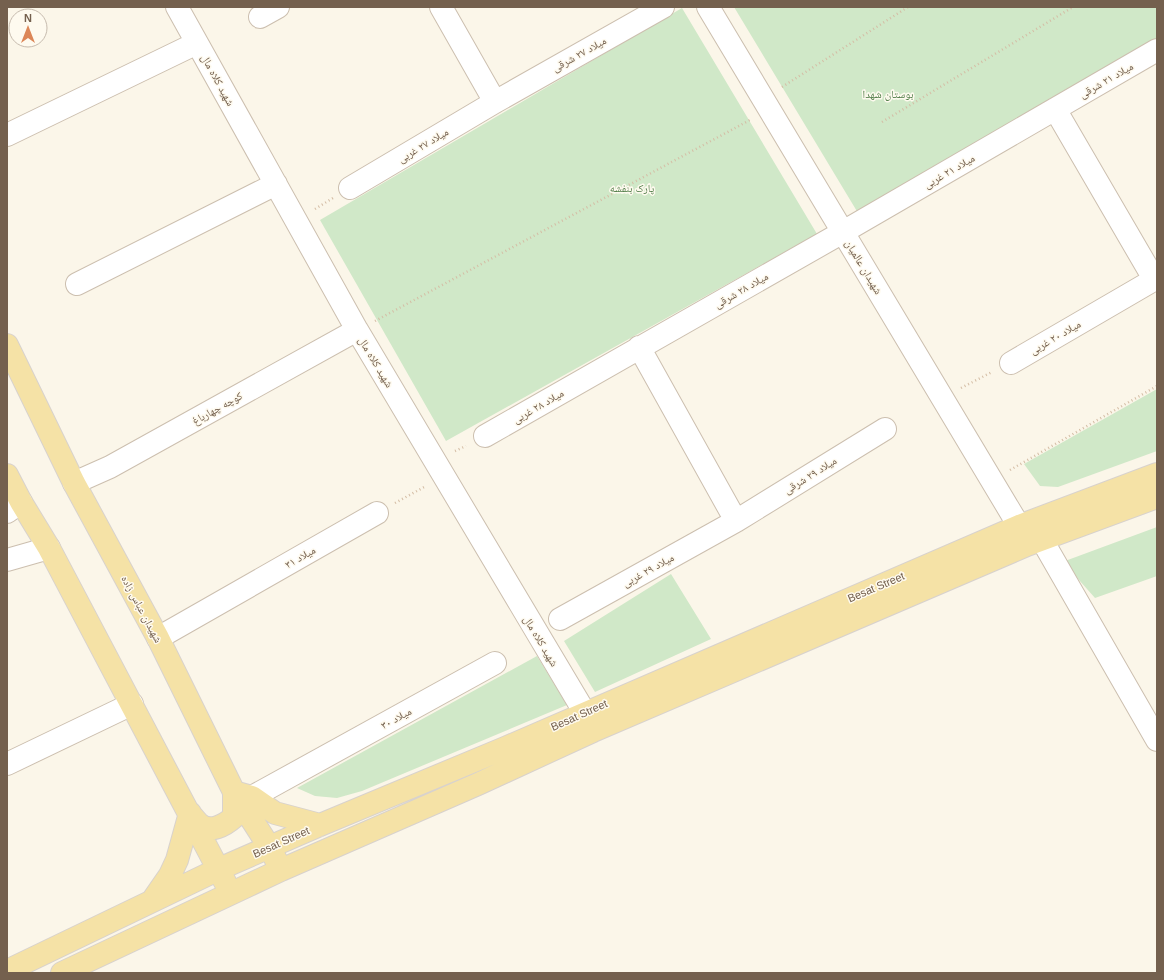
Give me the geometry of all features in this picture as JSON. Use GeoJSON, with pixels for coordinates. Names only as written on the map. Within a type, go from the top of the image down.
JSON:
{"type":"FeatureCollection","features":[{"type":"Feature","properties":{"kind":"main road","name":"شهیدان عباس زاده"},"geometry":{"type":"LineString","coordinates":[[7,345],[74,483],[243,795],[281,870]]}},
{"type":"Feature","properties":{"kind":"main road","name":"Besat Street"},"geometry":{"type":"LineString","coordinates":[[7,971],[219,869],[320,825],[474,761],[1019,526],[1157,474]]}},
{"type":"Feature","properties":{"kind":"main road"},"geometry":{"type":"LineString","coordinates":[[7,475],[14,507],[49,548],[190,813],[231,895]]}},
{"type":"Feature","properties":{"kind":"main road","name":"Besat Street"},"geometry":{"type":"LineString","coordinates":[[62,973],[231,895],[281,870],[593,732],[1042,540],[1157,497]]}},
{"type":"Feature","properties":{"kind":"main road"},"geometry":{"type":"LineString","coordinates":[[190,813],[200,825],[207,828],[219,828],[234,817],[243,795],[275,813],[320,825]]}},
{"type":"Feature","properties":{"kind":"main road"},"geometry":{"type":"LineString","coordinates":[[149,904],[170,875],[177,860],[190,813]]}},
{"type":"Feature","properties":{"kind":"street","name":"شهید کلاه مال"},"geometry":{"type":"LineString","coordinates":[[177,7],[357,330],[584,713]]}},
{"type":"Feature","properties":{"kind":"street"},"geometry":{"type":"LineString","coordinates":[[441,7],[495,102]]}},
{"type":"Feature","properties":{"kind":"street","name":"میلاد ۲۷ شرقی"},"geometry":{"type":"LineString","coordinates":[[495,102],[663,7]]}},
{"type":"Feature","properties":{"kind":"street","name":"شهیدان عالمیان"},"geometry":{"type":"LineString","coordinates":[[708,7],[1019,526]]}},
{"type":"Feature","properties":{"kind":"street"},"geometry":{"type":"LineString","coordinates":[[7,135],[197,42]]}},
{"type":"Feature","properties":{"kind":"street","name":"میلاد ۲۱ شرقی"},"geometry":{"type":"LineString","coordinates":[[1054,109],[1157,50]]}},
{"type":"Feature","properties":{"kind":"street","name":"میلاد ۲۷ غربی"},"geometry":{"type":"LineString","coordinates":[[350,188],[495,102]]}},
{"type":"Feature","properties":{"kind":"street"},"geometry":{"type":"LineString","coordinates":[[1054,109],[1155,278]]}},
{"type":"Feature","properties":{"kind":"street","name":"میلاد ۲۱ غربی"},"geometry":{"type":"LineString","coordinates":[[843,232],[1054,109]]}},
{"type":"Feature","properties":{"kind":"street"},"geometry":{"type":"LineString","coordinates":[[77,284],[276,184]]}},
{"type":"Feature","properties":{"kind":"street","name":"میلاد ۲۸ شرقی"},"geometry":{"type":"LineString","coordinates":[[640,348],[843,232]]}},
{"type":"Feature","properties":{"kind":"street","name":"میلاد ۲۰ غربی"},"geometry":{"type":"LineString","coordinates":[[1010,363],[1155,278]]}},
{"type":"Feature","properties":{"kind":"street","name":"کوچه چهارباغ"},"geometry":{"type":"LineString","coordinates":[[74,483],[116,463],[357,330]]}},
{"type":"Feature","properties":{"kind":"street"},"geometry":{"type":"LineString","coordinates":[[640,348],[736,521]]}},
{"type":"Feature","properties":{"kind":"street","name":"میلاد ۲۸ غربی"},"geometry":{"type":"LineString","coordinates":[[485,436],[640,348]]}},
{"type":"Feature","properties":{"kind":"street","name":"میلاد ۲۹ شرقی"},"geometry":{"type":"LineString","coordinates":[[736,521],[885,429]]}},
{"type":"Feature","properties":{"kind":"street","name":"میلاد ۳۱"},"geometry":{"type":"LineString","coordinates":[[158,638],[378,513]]}},
{"type":"Feature","properties":{"kind":"street","name":"میلاد ۲۹ غربی"},"geometry":{"type":"LineString","coordinates":[[560,619],[736,521]]}},
{"type":"Feature","properties":{"kind":"street"},"geometry":{"type":"LineString","coordinates":[[1042,540],[1157,740]]}},
{"type":"Feature","properties":{"kind":"street"},"geometry":{"type":"LineString","coordinates":[[7,560],[49,548]]}},
{"type":"Feature","properties":{"kind":"street","name":"میلاد ۳۰"},"geometry":{"type":"LineString","coordinates":[[243,795],[495,663]]}},
{"type":"Feature","properties":{"kind":"street"},"geometry":{"type":"LineString","coordinates":[[7,764],[132,704]]}},
{"type":"Feature","properties":{"kind":"path"},"geometry":{"type":"LineString","coordinates":[[778,89],[908,7]]}},
{"type":"Feature","properties":{"kind":"path"},"geometry":{"type":"LineString","coordinates":[[882,122],[1073,7]]}},
{"type":"Feature","properties":{"kind":"path"},"geometry":{"type":"LineString","coordinates":[[357,330],[756,117]]}},
{"type":"Feature","properties":{"kind":"path"},"geometry":{"type":"LineString","coordinates":[[296,220],[350,188]]}},
{"type":"Feature","properties":{"kind":"path"},"geometry":{"type":"LineString","coordinates":[[955,390],[1010,363]]}},
{"type":"Feature","properties":{"kind":"path"},"geometry":{"type":"LineString","coordinates":[[1004,473],[1157,386]]}},
{"type":"Feature","properties":{"kind":"path"},"geometry":{"type":"LineString","coordinates":[[378,513],[485,436]]}},
{"type":"Feature","properties":{"kind":"green space","name":"بوستان شهدا"},"geometry":{"type":"Polygon","coordinates":[[[734,7],[1157,7],[1157,38],[858,213],[734,7]]]}},
{"type":"Feature","properties":{"kind":"green space","name":"پارک بنفشه"},"geometry":{"type":"Polygon","coordinates":[[[682,8],[817,234],[446,441],[320,220],[682,8]]]}},
{"type":"Feature","properties":{"kind":"green space"},"geometry":{"type":"Polygon","coordinates":[[[1157,389],[1157,451],[1058,487],[1040,486],[1024,464],[1157,389]]]}},
{"type":"Feature","properties":{"kind":"green space"},"geometry":{"type":"Polygon","coordinates":[[[1157,527],[1157,576],[1095,598],[1065,561],[1157,527]]]}},
{"type":"Feature","properties":{"kind":"green space"},"geometry":{"type":"Polygon","coordinates":[[[671,574],[711,639],[595,692],[564,641],[671,574]]]}},
{"type":"Feature","properties":{"kind":"green space"},"geometry":{"type":"Polygon","coordinates":[[[537,656],[567,705],[362,791],[337,798],[315,796],[297,788],[537,656]]]}}]}
